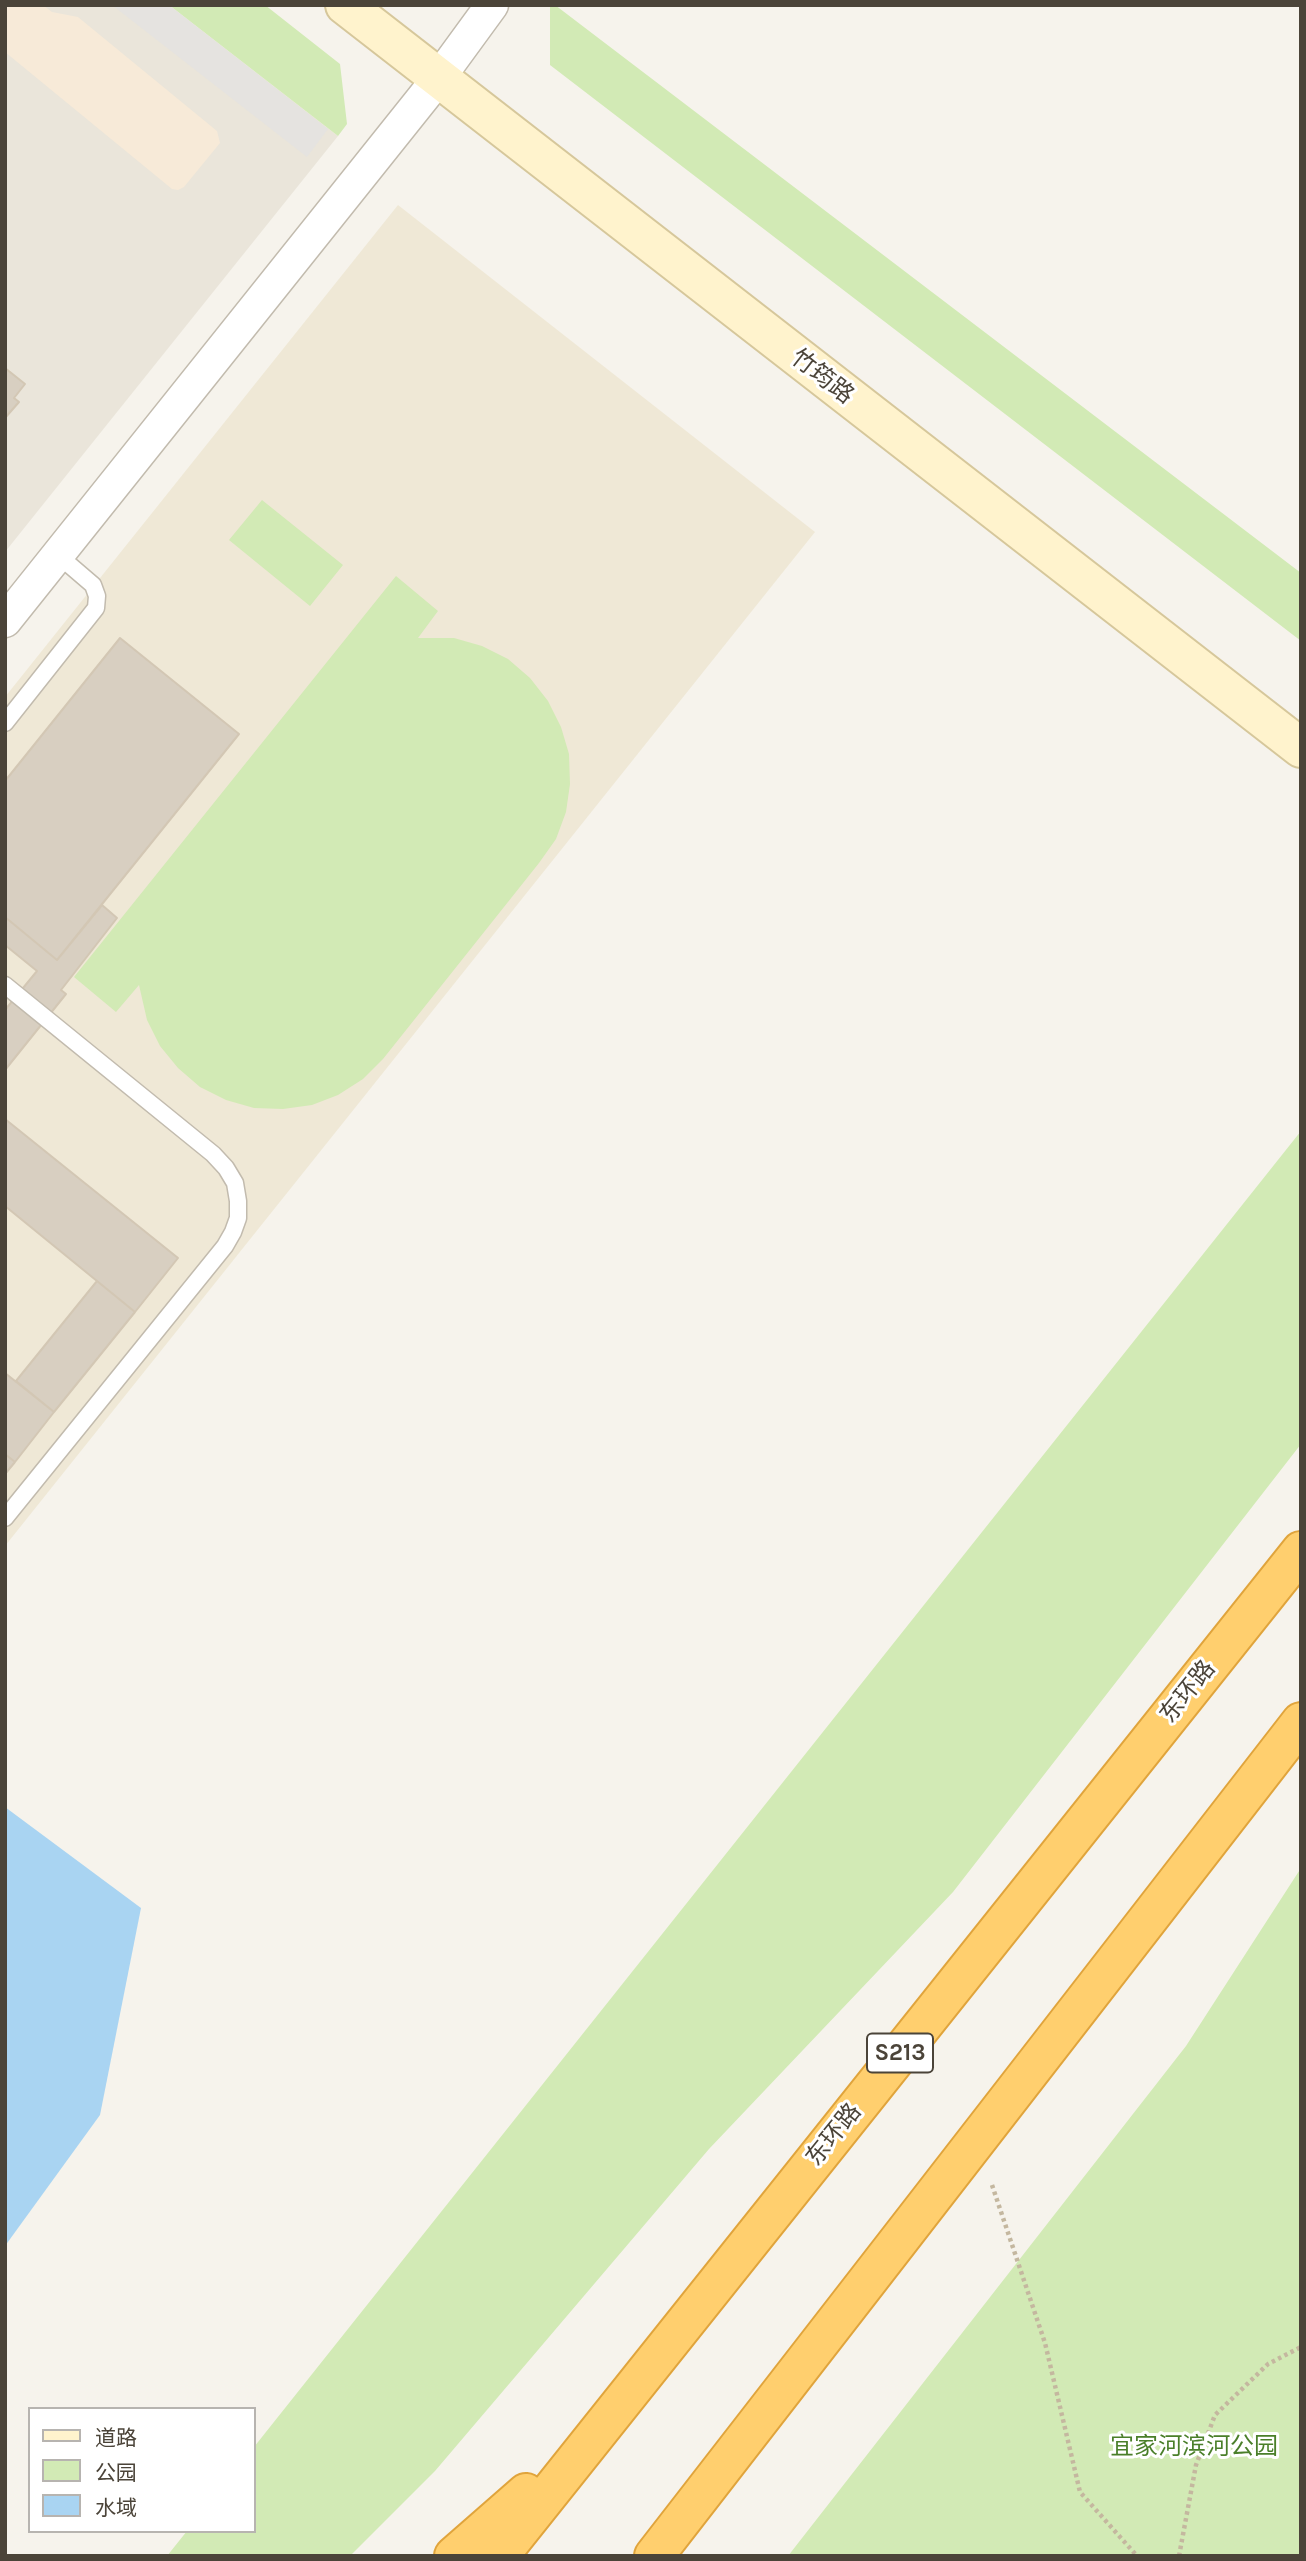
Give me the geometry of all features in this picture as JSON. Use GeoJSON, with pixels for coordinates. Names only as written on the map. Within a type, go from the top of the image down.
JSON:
{"type":"FeatureCollection","features":[{"type":"Feature","properties":{"kind":"highway","name":"东环路"},"geometry":{"type":"LineString","coordinates":[[499,2556],[1301,1551]]}},
{"type":"Feature","properties":{"kind":"highway"},"geometry":{"type":"LineString","coordinates":[[654,2556],[1301,1722]]}},
{"type":"Feature","properties":{"kind":"highway"},"geometry":{"type":"LineString","coordinates":[[454,2556],[601,2427]]}},
{"type":"Feature","properties":{"kind":"highway"},"geometry":{"type":"LineString","coordinates":[[669,2556],[696,2504]]}},
{"type":"Feature","properties":{"kind":"main road","name":"竹筠路"},"geometry":{"type":"LineString","coordinates":[[345,5],[1301,748]]}},
{"type":"Feature","properties":{"kind":"street"},"geometry":{"type":"LineString","coordinates":[[5,621],[438,79],[492,5]]}},
{"type":"Feature","properties":{"kind":"lane"},"geometry":{"type":"LineString","coordinates":[[5,723],[96,608],[97,596],[93,585],[58,555]]}},
{"type":"Feature","properties":{"kind":"lane"},"geometry":{"type":"LineString","coordinates":[[5,985],[213,1154],[226,1168],[234,1183],[238,1218],[225,1246],[5,1518]]}},
{"type":"Feature","properties":{"kind":"path"},"geometry":{"type":"LineString","coordinates":[[978,2140],[1045,2343],[1080,2491],[1137,2556]]}},
{"type":"Feature","properties":{"kind":"path"},"geometry":{"type":"LineString","coordinates":[[1179,2556],[1196,2465],[1215,2415],[1268,2364],[1301,2347]]}},
{"type":"Feature","properties":{"kind":"shaded area"},"geometry":{"type":"Polygon","coordinates":[[[5,5],[169,5],[338,136],[5,552],[5,5]]]}},
{"type":"Feature","properties":{"kind":"shaded area"},"geometry":{"type":"Polygon","coordinates":[[[5,5],[43,5],[52,12],[78,17],[217,131],[220,143],[184,187],[172,189],[5,52],[5,5]]]}},
{"type":"Feature","properties":{"kind":"shaded area"},"geometry":{"type":"Polygon","coordinates":[[[112,5],[169,5],[328,129],[307,157],[112,5]]]}},
{"type":"Feature","properties":{"kind":"shaded area"},"geometry":{"type":"Polygon","coordinates":[[[398,205],[815,532],[5,1546],[5,697],[398,205]]]}},
{"type":"Feature","properties":{"kind":"green space"},"geometry":{"type":"Polygon","coordinates":[[[169,5],[265,5],[340,64],[347,124],[338,136],[169,5]]]}},
{"type":"Feature","properties":{"kind":"green space"},"geometry":{"type":"Polygon","coordinates":[[[550,5],[555,5],[1301,573],[1301,641],[550,65],[550,5]]]}},
{"type":"Feature","properties":{"kind":"green space"},"geometry":{"type":"Polygon","coordinates":[[[262,500],[343,565],[310,606],[229,540],[262,500]]]}},
{"type":"Feature","properties":{"kind":"green space"},"geometry":{"type":"Polygon","coordinates":[[[396,576],[438,611],[418,638],[454,638],[482,646],[508,659],[530,678],[548,701],[561,727],[569,754],[570,784],[566,812],[556,839],[539,863],[383,1059],[363,1079],[338,1095],[312,1105],[283,1109],[254,1108],[226,1100],[200,1087],[178,1068],[160,1046],[147,1020],[139,985],[116,1012],[74,977],[396,576]]]}},
{"type":"Feature","properties":{"kind":"green space"},"geometry":{"type":"Polygon","coordinates":[[[1301,1131],[1301,1444],[953,1892],[709,2149],[435,2471],[350,2556],[167,2556],[185,2533],[256,2533],[256,2444],[1301,1131]]]}},
{"type":"Feature","properties":{"kind":"green space","name":"宜家河滨河公园"},"geometry":{"type":"Polygon","coordinates":[[[1301,1868],[1301,2556],[788,2556],[1186,2046],[1301,1868]]]}},
{"type":"Feature","properties":{"kind":"water"},"geometry":{"type":"Polygon","coordinates":[[[5,1807],[141,1908],[100,2115],[5,2246],[5,1807]]]}},
{"type":"Feature","properties":{"kind":"building"},"geometry":{"type":"Polygon","coordinates":[[[5,368],[25,384],[14,398],[19,402],[5,418],[5,368]]]}},
{"type":"Feature","properties":{"kind":"building"},"geometry":{"type":"Polygon","coordinates":[[[120,638],[239,734],[57,960],[5,917],[5,781],[120,638]]]}},
{"type":"Feature","properties":{"kind":"building"},"geometry":{"type":"Polygon","coordinates":[[[102,905],[117,918],[61,990],[66,994],[5,1070],[5,1010],[37,971],[5,945],[5,917],[57,960],[102,905]]]}},
{"type":"Feature","properties":{"kind":"building"},"geometry":{"type":"Polygon","coordinates":[[[5,1119],[178,1258],[135,1312],[5,1206],[5,1119]]]}},
{"type":"Feature","properties":{"kind":"building"},"geometry":{"type":"Polygon","coordinates":[[[97,1281],[135,1312],[54,1412],[16,1381],[97,1281]]]}},
{"type":"Feature","properties":{"kind":"building"},"geometry":{"type":"Polygon","coordinates":[[[5,1373],[54,1412],[15,1462],[5,1454],[5,1373]]]}},
{"type":"Feature","properties":{"kind":"building"},"geometry":{"type":"Polygon","coordinates":[[[5,1454],[15,1462],[5,1474],[5,1454]]]}}]}
